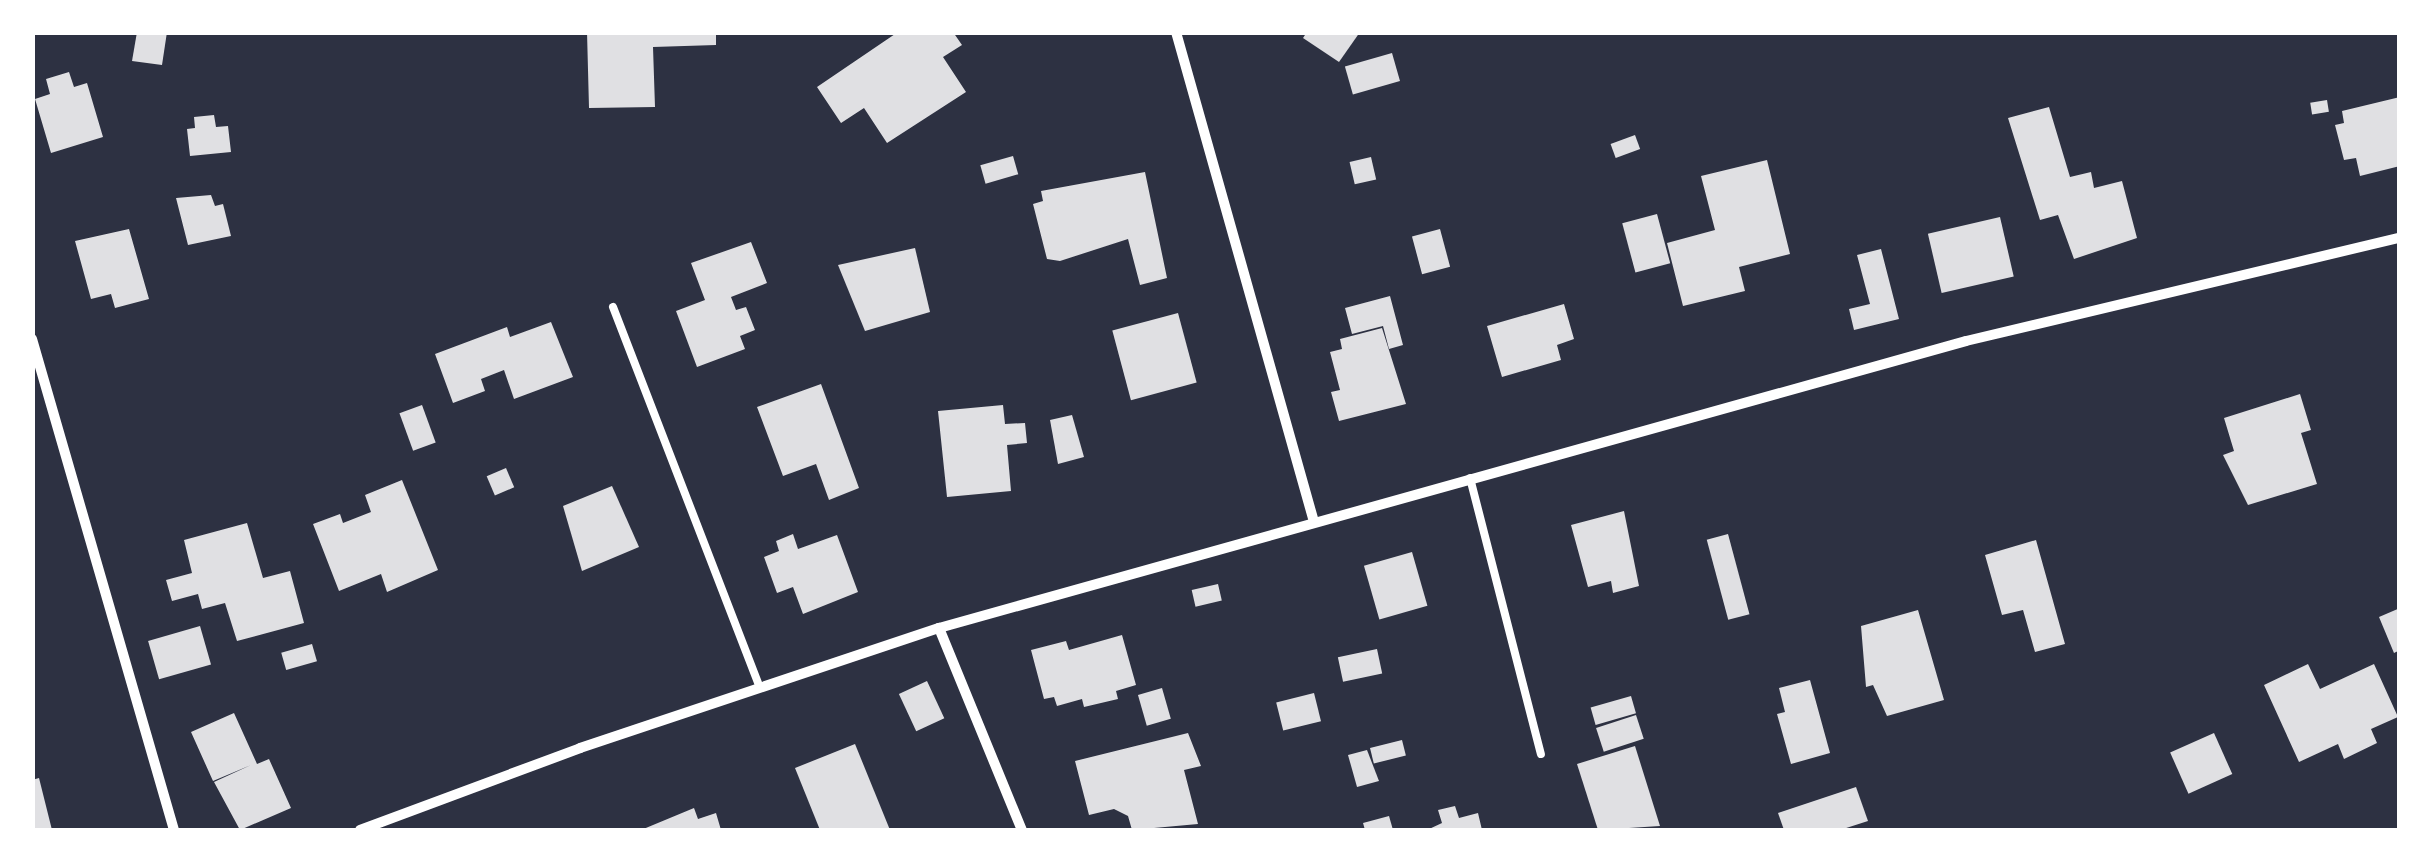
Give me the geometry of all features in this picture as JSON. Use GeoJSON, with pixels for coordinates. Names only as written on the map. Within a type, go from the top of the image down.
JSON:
{"type":"FeatureCollection","features":[{"type":"Feature","properties":{"kind":"street"},"geometry":{"type":"LineString","coordinates":[[1176,32],[1314,522]]}},
{"type":"Feature","properties":{"kind":"street"},"geometry":{"type":"LineString","coordinates":[[360,830],[939,628],[1966,342],[2400,238]]}},
{"type":"Feature","properties":{"kind":"street"},"geometry":{"type":"LineString","coordinates":[[32,340],[174,830]]}},
{"type":"Feature","properties":{"kind":"street"},"geometry":{"type":"LineString","coordinates":[[939,628],[1022,830]]}},
{"type":"Feature","properties":{"kind":"lane"},"geometry":{"type":"LineString","coordinates":[[613,307],[760,688]]}},
{"type":"Feature","properties":{"kind":"lane"},"geometry":{"type":"LineString","coordinates":[[1470,478],[1541,754]]}},
{"type":"Feature","properties":{"kind":"building"},"geometry":{"type":"Polygon","coordinates":[[[137,32],[167,32],[162,65],[132,61],[137,32]]]}},
{"type":"Feature","properties":{"kind":"building"},"geometry":{"type":"Polygon","coordinates":[[[587,32],[716,32],[716,45],[653,47],[655,107],[589,108],[587,32]]]}},
{"type":"Feature","properties":{"kind":"building"},"geometry":{"type":"Polygon","coordinates":[[[898,32],[953,32],[962,45],[943,57],[966,92],[887,143],[864,108],[841,123],[817,87],[898,32]]]}},
{"type":"Feature","properties":{"kind":"building"},"geometry":{"type":"Polygon","coordinates":[[[1307,32],[1360,32],[1339,62],[1303,38],[1307,32]]]}},
{"type":"Feature","properties":{"kind":"building"},"geometry":{"type":"Polygon","coordinates":[[[1392,53],[1400,81],[1353,94],[1345,67],[1392,53]]]}},
{"type":"Feature","properties":{"kind":"building"},"geometry":{"type":"Polygon","coordinates":[[[69,72],[74,87],[87,83],[103,137],[51,153],[35,99],[50,94],[46,79],[69,72]]]}},
{"type":"Feature","properties":{"kind":"building"},"geometry":{"type":"Polygon","coordinates":[[[2400,97],[2400,166],[2360,176],[2356,158],[2344,160],[2335,125],[2344,123],[2342,111],[2400,97]]]}},
{"type":"Feature","properties":{"kind":"building"},"geometry":{"type":"Polygon","coordinates":[[[2327,100],[2329,112],[2312,115],[2310,103],[2327,100]]]}},
{"type":"Feature","properties":{"kind":"building"},"geometry":{"type":"Polygon","coordinates":[[[2049,107],[2070,177],[2091,172],[2094,188],[2122,181],[2137,238],[2074,259],[2058,215],[2040,220],[2008,118],[2049,107]]]}},
{"type":"Feature","properties":{"kind":"building"},"geometry":{"type":"Polygon","coordinates":[[[214,115],[216,127],[228,126],[231,152],[190,156],[187,129],[195,128],[194,117],[214,115]]]}},
{"type":"Feature","properties":{"kind":"building"},"geometry":{"type":"Polygon","coordinates":[[[1635,135],[1640,149],[1616,158],[1611,144],[1635,135]]]}},
{"type":"Feature","properties":{"kind":"building"},"geometry":{"type":"Polygon","coordinates":[[[1013,156],[1018,174],[986,184],[980,165],[1013,156]]]}},
{"type":"Feature","properties":{"kind":"building"},"geometry":{"type":"Polygon","coordinates":[[[1371,157],[1376,179],[1355,184],[1350,162],[1371,157]]]}},
{"type":"Feature","properties":{"kind":"building"},"geometry":{"type":"Polygon","coordinates":[[[1767,160],[1790,254],[1739,267],[1745,291],[1683,306],[1667,243],[1715,230],[1701,176],[1767,160]]]}},
{"type":"Feature","properties":{"kind":"building"},"geometry":{"type":"Polygon","coordinates":[[[1145,172],[1167,278],[1140,285],[1128,239],[1060,261],[1047,259],[1033,204],[1043,201],[1041,191],[1145,172]]]}},
{"type":"Feature","properties":{"kind":"building"},"geometry":{"type":"Polygon","coordinates":[[[211,195],[215,206],[223,204],[231,236],[188,245],[176,198],[211,195]]]}},
{"type":"Feature","properties":{"kind":"building"},"geometry":{"type":"Polygon","coordinates":[[[1657,214],[1670,263],[1635,273],[1622,223],[1657,214]]]}},
{"type":"Feature","properties":{"kind":"building"},"geometry":{"type":"Polygon","coordinates":[[[2000,217],[2014,276],[1942,293],[1928,234],[2000,217]]]}},
{"type":"Feature","properties":{"kind":"building"},"geometry":{"type":"Polygon","coordinates":[[[129,229],[149,299],[115,308],[111,294],[91,299],[75,241],[129,229]]]}},
{"type":"Feature","properties":{"kind":"building"},"geometry":{"type":"Polygon","coordinates":[[[1440,229],[1450,267],[1422,274],[1412,237],[1440,229]]]}},
{"type":"Feature","properties":{"kind":"building"},"geometry":{"type":"Polygon","coordinates":[[[751,242],[767,283],[731,297],[736,310],[746,307],[755,330],[740,336],[745,349],[697,367],[676,311],[705,300],[691,263],[751,242]]]}},
{"type":"Feature","properties":{"kind":"building"},"geometry":{"type":"Polygon","coordinates":[[[915,248],[930,312],[865,331],[838,265],[915,248]]]}},
{"type":"Feature","properties":{"kind":"building"},"geometry":{"type":"Polygon","coordinates":[[[1881,249],[1899,319],[1854,330],[1849,309],[1870,304],[1857,255],[1881,249]]]}},
{"type":"Feature","properties":{"kind":"building"},"geometry":{"type":"Polygon","coordinates":[[[1390,296],[1403,345],[1389,349],[1383,326],[1352,334],[1345,308],[1390,296]]]}},
{"type":"Feature","properties":{"kind":"building"},"geometry":{"type":"Polygon","coordinates":[[[1564,304],[1574,339],[1557,345],[1561,360],[1502,377],[1487,326],[1564,304]]]}},
{"type":"Feature","properties":{"kind":"building"},"geometry":{"type":"Polygon","coordinates":[[[1178,313],[1197,383],[1131,400],[1112,331],[1178,313]]]}},
{"type":"Feature","properties":{"kind":"building"},"geometry":{"type":"Polygon","coordinates":[[[551,322],[573,377],[514,399],[504,370],[481,379],[485,391],[453,403],[435,354],[507,327],[510,337],[551,322]]]}},
{"type":"Feature","properties":{"kind":"building"},"geometry":{"type":"Polygon","coordinates":[[[1382,328],[1406,404],[1339,421],[1331,392],[1340,390],[1330,352],[1342,349],[1340,339],[1382,328]]]}},
{"type":"Feature","properties":{"kind":"building"},"geometry":{"type":"Polygon","coordinates":[[[821,384],[859,488],[829,500],[816,464],[783,476],[757,407],[821,384]]]}},
{"type":"Feature","properties":{"kind":"building"},"geometry":{"type":"Polygon","coordinates":[[[2300,394],[2311,430],[2301,433],[2317,484],[2248,505],[2223,455],[2234,451],[2224,418],[2300,394]]]}},
{"type":"Feature","properties":{"kind":"building"},"geometry":{"type":"Polygon","coordinates":[[[422,405],[436,443],[413,451],[399,413],[422,405]]]}},
{"type":"Feature","properties":{"kind":"building"},"geometry":{"type":"Polygon","coordinates":[[[1003,405],[1005,424],[1025,423],[1027,443],[1007,445],[1011,491],[947,497],[938,411],[1003,405]]]}},
{"type":"Feature","properties":{"kind":"building"},"geometry":{"type":"Polygon","coordinates":[[[1072,415],[1084,457],[1058,464],[1050,420],[1072,415]]]}},
{"type":"Feature","properties":{"kind":"building"},"geometry":{"type":"Polygon","coordinates":[[[506,468],[514,487],[495,496],[487,476],[506,468]]]}},
{"type":"Feature","properties":{"kind":"building"},"geometry":{"type":"Polygon","coordinates":[[[402,480],[438,570],[387,592],[381,574],[339,591],[313,524],[340,514],[343,523],[371,512],[365,495],[402,480]]]}},
{"type":"Feature","properties":{"kind":"building"},"geometry":{"type":"Polygon","coordinates":[[[612,486],[639,547],[582,571],[563,506],[612,486]]]}},
{"type":"Feature","properties":{"kind":"building"},"geometry":{"type":"Polygon","coordinates":[[[1624,511],[1639,586],[1613,593],[1611,581],[1588,587],[1571,525],[1624,511]]]}},
{"type":"Feature","properties":{"kind":"building"},"geometry":{"type":"Polygon","coordinates":[[[247,523],[263,578],[290,571],[304,623],[237,641],[225,603],[202,609],[198,594],[172,601],[166,580],[192,573],[184,540],[247,523]]]}},
{"type":"Feature","properties":{"kind":"building"},"geometry":{"type":"Polygon","coordinates":[[[793,534],[798,549],[837,535],[858,592],[803,614],[793,587],[777,593],[764,557],[779,551],[776,541],[793,534]]]}},
{"type":"Feature","properties":{"kind":"building"},"geometry":{"type":"Polygon","coordinates":[[[1728,534],[1749,614],[1728,620],[1707,540],[1728,534]]]}},
{"type":"Feature","properties":{"kind":"building"},"geometry":{"type":"Polygon","coordinates":[[[2036,540],[2065,644],[2035,652],[2023,610],[2002,615],[1985,555],[2036,540]]]}},
{"type":"Feature","properties":{"kind":"building"},"geometry":{"type":"Polygon","coordinates":[[[1412,552],[1427,606],[1379,620],[1364,566],[1412,552]]]}},
{"type":"Feature","properties":{"kind":"building"},"geometry":{"type":"Polygon","coordinates":[[[1218,584],[1222,601],[1196,607],[1192,590],[1218,584]]]}},
{"type":"Feature","properties":{"kind":"building"},"geometry":{"type":"Polygon","coordinates":[[[2400,608],[2400,650],[2394,653],[2379,617],[2400,608]]]}},
{"type":"Feature","properties":{"kind":"building"},"geometry":{"type":"Polygon","coordinates":[[[1918,610],[1944,700],[1887,716],[1873,685],[1866,687],[1861,626],[1918,610]]]}},
{"type":"Feature","properties":{"kind":"building"},"geometry":{"type":"Polygon","coordinates":[[[200,626],[211,664],[159,679],[148,641],[200,626]]]}},
{"type":"Feature","properties":{"kind":"building"},"geometry":{"type":"Polygon","coordinates":[[[1122,635],[1136,685],[1116,691],[1118,699],[1084,707],[1082,699],[1057,706],[1054,697],[1044,699],[1031,650],[1066,641],[1069,650],[1122,635]]]}},
{"type":"Feature","properties":{"kind":"building"},"geometry":{"type":"Polygon","coordinates":[[[312,644],[317,661],[286,670],[281,653],[312,644]]]}},
{"type":"Feature","properties":{"kind":"building"},"geometry":{"type":"Polygon","coordinates":[[[1377,649],[1382,673],[1343,682],[1338,657],[1377,649]]]}},
{"type":"Feature","properties":{"kind":"building"},"geometry":{"type":"Polygon","coordinates":[[[2308,664],[2320,689],[2374,664],[2398,717],[2371,729],[2377,743],[2344,759],[2338,744],[2299,762],[2264,685],[2308,664]]]}},
{"type":"Feature","properties":{"kind":"building"},"geometry":{"type":"Polygon","coordinates":[[[1810,680],[1830,753],[1791,764],[1777,714],[1785,712],[1779,688],[1810,680]]]}},
{"type":"Feature","properties":{"kind":"building"},"geometry":{"type":"Polygon","coordinates":[[[927,681],[944,718],[916,731],[899,694],[927,681]]]}},
{"type":"Feature","properties":{"kind":"building"},"geometry":{"type":"Polygon","coordinates":[[[1162,688],[1171,719],[1147,726],[1138,695],[1162,688]]]}},
{"type":"Feature","properties":{"kind":"building"},"geometry":{"type":"Polygon","coordinates":[[[1314,693],[1321,721],[1283,731],[1276,702],[1314,693]]]}},
{"type":"Feature","properties":{"kind":"building"},"geometry":{"type":"Polygon","coordinates":[[[1631,696],[1636,713],[1596,725],[1591,708],[1631,696]]]}},
{"type":"Feature","properties":{"kind":"building"},"geometry":{"type":"Polygon","coordinates":[[[234,713],[257,764],[269,759],[291,808],[240,830],[214,782],[251,765],[213,781],[191,732],[234,713]]]}},
{"type":"Feature","properties":{"kind":"building"},"geometry":{"type":"Polygon","coordinates":[[[1636,715],[1644,739],[1604,752],[1596,728],[1636,715]]]}},
{"type":"Feature","properties":{"kind":"building"},"geometry":{"type":"Polygon","coordinates":[[[1188,733],[1201,766],[1184,770],[1198,824],[1132,830],[1128,816],[1114,809],[1089,815],[1075,761],[1188,733]]]}},
{"type":"Feature","properties":{"kind":"building"},"geometry":{"type":"Polygon","coordinates":[[[2214,733],[2232,774],[2188,794],[2170,753],[2214,733]]]}},
{"type":"Feature","properties":{"kind":"building"},"geometry":{"type":"Polygon","coordinates":[[[1402,740],[1406,756],[1374,764],[1370,748],[1402,740]]]}},
{"type":"Feature","properties":{"kind":"building"},"geometry":{"type":"Polygon","coordinates":[[[855,744],[890,830],[820,830],[795,768],[855,744]]]}},
{"type":"Feature","properties":{"kind":"building"},"geometry":{"type":"Polygon","coordinates":[[[1635,746],[1660,826],[1598,830],[1577,764],[1635,746]]]}},
{"type":"Feature","properties":{"kind":"building"},"geometry":{"type":"Polygon","coordinates":[[[1367,750],[1379,781],[1357,787],[1348,755],[1367,750]]]}},
{"type":"Feature","properties":{"kind":"building"},"geometry":{"type":"Polygon","coordinates":[[[39,778],[52,830],[32,830],[32,780],[39,778]]]}},
{"type":"Feature","properties":{"kind":"building"},"geometry":{"type":"Polygon","coordinates":[[[1856,787],[1868,821],[1840,830],[1784,830],[1778,813],[1856,787]]]}},
{"type":"Feature","properties":{"kind":"building"},"geometry":{"type":"Polygon","coordinates":[[[1455,806],[1459,818],[1478,813],[1482,830],[1427,830],[1442,823],[1438,810],[1455,806]]]}},
{"type":"Feature","properties":{"kind":"building"},"geometry":{"type":"Polygon","coordinates":[[[694,808],[698,819],[716,813],[721,830],[641,830],[694,808]]]}},
{"type":"Feature","properties":{"kind":"building"},"geometry":{"type":"Polygon","coordinates":[[[1389,816],[1393,830],[1365,830],[1363,823],[1389,816]]]}}]}
